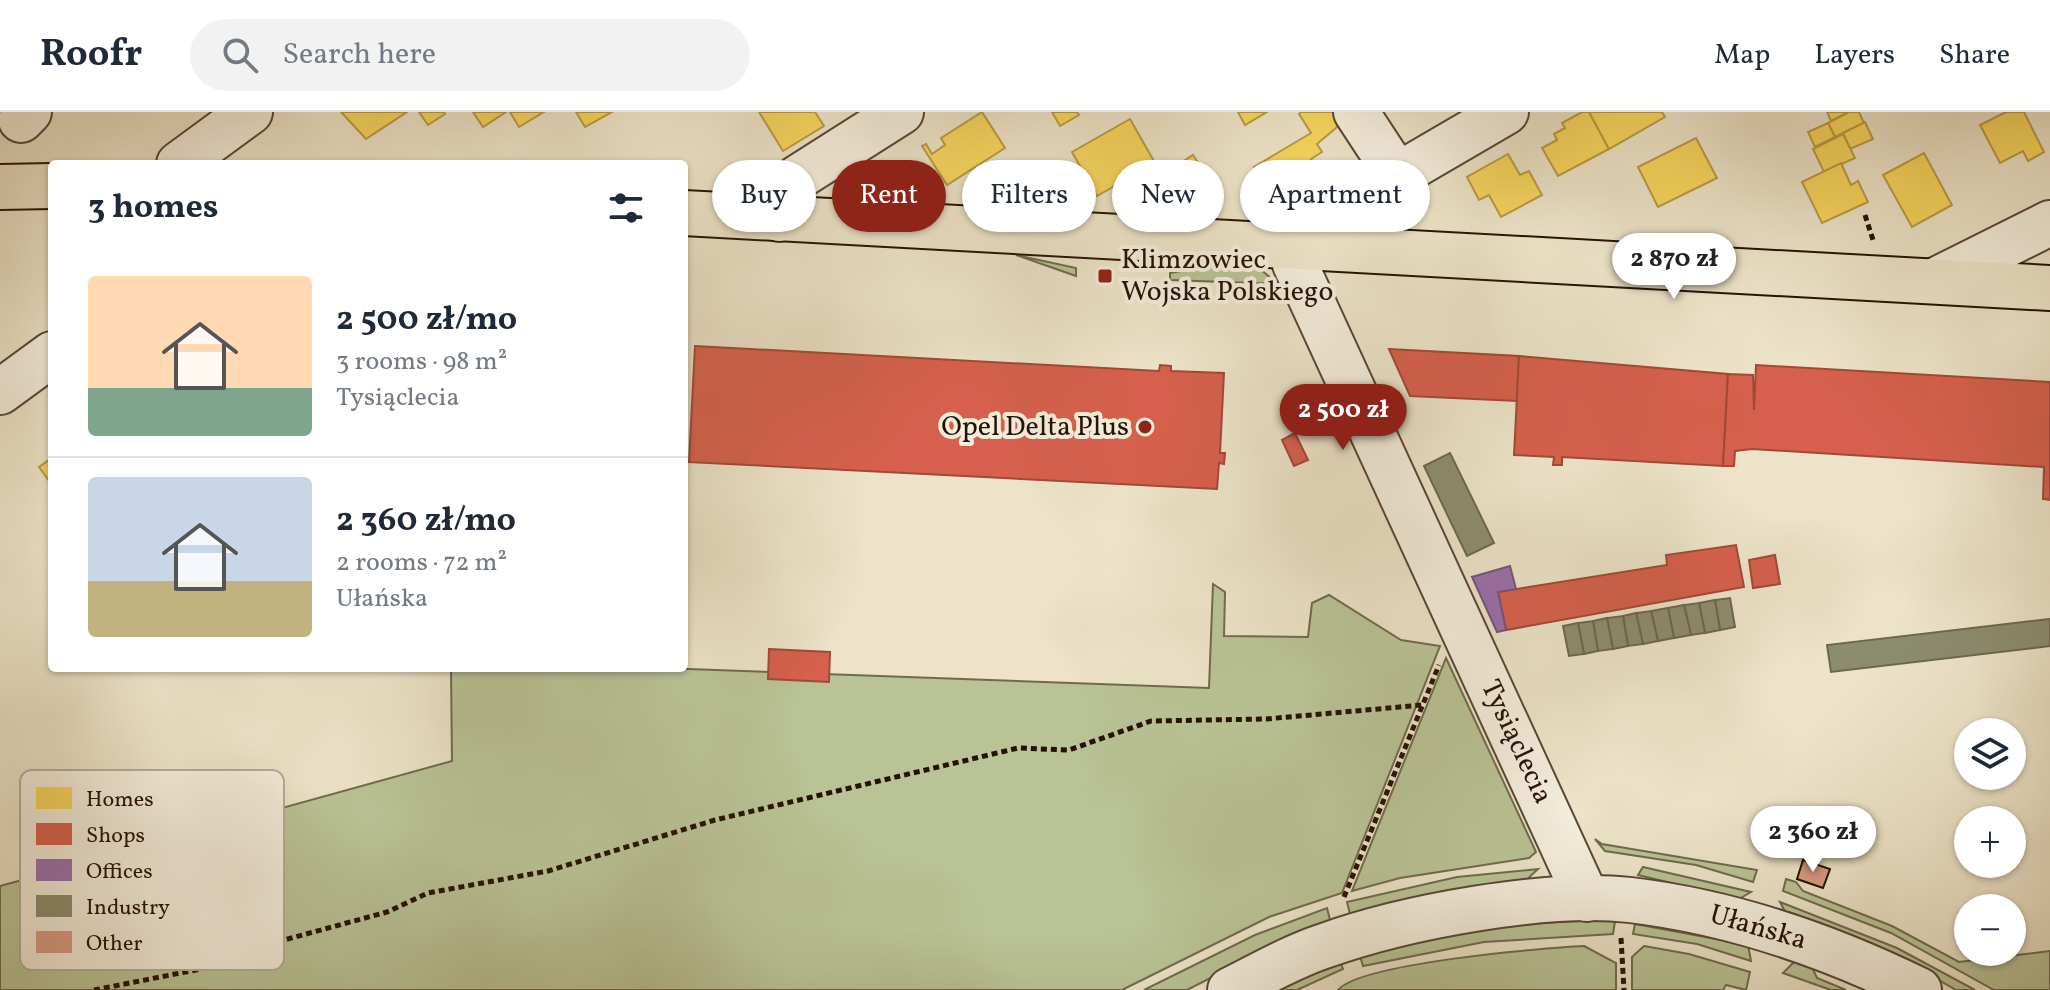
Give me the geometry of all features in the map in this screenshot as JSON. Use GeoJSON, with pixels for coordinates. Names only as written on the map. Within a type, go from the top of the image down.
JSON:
{"type":"FeatureCollection","features":[{"type":"Feature","properties":{"kind":"main road"},"geometry":{"type":"LineString","coordinates":[[0,187],[48,186]]}},
{"type":"Feature","properties":{"kind":"main road"},"geometry":{"type":"LineString","coordinates":[[688,213],[712,215]]}},
{"type":"Feature","properties":{"kind":"main road"},"geometry":{"type":"LineString","coordinates":[[816,221],[2050,288]]}},
{"type":"Feature","properties":{"kind":"street"},"geometry":{"type":"LineString","coordinates":[[184,160],[250,112]]}},
{"type":"Feature","properties":{"kind":"street"},"geometry":{"type":"LineString","coordinates":[[816,166],[901,112]]}},
{"type":"Feature","properties":{"kind":"street"},"geometry":{"type":"LineString","coordinates":[[1356,112],[1387,160]]}},
{"type":"Feature","properties":{"kind":"street"},"geometry":{"type":"LineString","coordinates":[[1419,160],[1506,112]]}},
{"type":"Feature","properties":{"kind":"street"},"geometry":{"type":"LineString","coordinates":[[1934,281],[2050,223]]}},
{"type":"Feature","properties":{"kind":"street"},"geometry":{"type":"LineString","coordinates":[[1302,247],[1313,232]]}},
{"type":"Feature","properties":{"kind":"street","name":"Tysiąclecia"},"geometry":{"type":"LineString","coordinates":[[1302,247],[1295,264],[1300,277],[1587,899]]}},
{"type":"Feature","properties":{"kind":"street"},"geometry":{"type":"LineString","coordinates":[[0,392],[48,357]]}},
{"type":"Feature","properties":{"kind":"street"},"geometry":{"type":"LineString","coordinates":[[1230,990],[1323,946],[1367,933],[1506,906],[1587,899]]}},
{"type":"Feature","properties":{"kind":"street","name":"Ułańska"},"geometry":{"type":"LineString","coordinates":[[1587,899],[1627,900],[1694,909],[1766,928],[1839,952],[1919,990]]}},
{"type":"Feature","properties":{"kind":"path"},"geometry":{"type":"LineString","coordinates":[[1865,215],[1873,231],[1874,251]]}},
{"type":"Feature","properties":{"kind":"path"},"geometry":{"type":"LineString","coordinates":[[1344,897],[1440,662]]}},
{"type":"Feature","properties":{"kind":"path"},"geometry":{"type":"LineString","coordinates":[[284,940],[387,912],[428,893],[548,871],[715,820],[1018,748],[1069,750],[1151,721],[1266,719],[1422,705]]}},
{"type":"Feature","properties":{"kind":"path"},"geometry":{"type":"LineString","coordinates":[[1623,930],[1624,990]]}},
{"type":"Feature","properties":{"kind":"path"},"geometry":{"type":"LineString","coordinates":[[94,990],[196,970]]}},
{"type":"Feature","properties":{"kind":"green space"},"geometry":{"type":"Polygon","coordinates":[[[1016,255],[1076,268],[1076,276],[1016,255]]]}},
{"type":"Feature","properties":{"kind":"green space"},"geometry":{"type":"Polygon","coordinates":[[[1231,262],[1259,268],[1278,284],[1170,280],[1170,273],[1231,262]]]}},
{"type":"Feature","properties":{"kind":"green space"},"geometry":{"type":"Polygon","coordinates":[[[1213,584],[1225,592],[1224,636],[1308,637],[1312,603],[1329,595],[1401,640],[1440,646],[1342,893],[1269,917],[1122,990],[0,990],[0,886],[20,880],[20,970],[284,970],[284,807],[452,761],[451,672],[688,672],[688,669],[1209,688],[1213,584]]]}},
{"type":"Feature","properties":{"kind":"green space"},"geometry":{"type":"Polygon","coordinates":[[[1446,658],[1536,852],[1529,858],[1400,878],[1352,891],[1446,658]]]}},
{"type":"Feature","properties":{"kind":"green space"},"geometry":{"type":"Polygon","coordinates":[[[1595,839],[1602,844],[1757,870],[1753,882],[1696,865],[1605,851],[1595,839]]]}},
{"type":"Feature","properties":{"kind":"green space"},"geometry":{"type":"Polygon","coordinates":[[[1643,867],[1751,892],[1739,899],[1638,875],[1643,867]]]}},
{"type":"Feature","properties":{"kind":"green space"},"geometry":{"type":"Polygon","coordinates":[[[1538,869],[1524,882],[1351,918],[1347,902],[1457,877],[1538,869]]]}},
{"type":"Feature","properties":{"kind":"green space"},"geometry":{"type":"Polygon","coordinates":[[[1786,879],[1796,882],[1803,891],[1892,926],[1954,959],[1954,966],[2026,966],[2026,954],[2050,951],[2050,990],[1994,990],[1891,933],[1783,891],[1786,879]]]}},
{"type":"Feature","properties":{"kind":"green space"},"geometry":{"type":"Polygon","coordinates":[[[1780,902],[1897,948],[1975,990],[1956,990],[1923,971],[1787,915],[1780,902]]]}},
{"type":"Feature","properties":{"kind":"green space"},"geometry":{"type":"Polygon","coordinates":[[[1327,908],[1331,924],[1246,960],[1187,990],[1144,990],[1255,935],[1327,908]]]}},
{"type":"Feature","properties":{"kind":"green space"},"geometry":{"type":"Polygon","coordinates":[[[1615,921],[1613,934],[1484,942],[1363,966],[1360,956],[1486,930],[1550,923],[1615,921]]]}},
{"type":"Feature","properties":{"kind":"green space"},"geometry":{"type":"Polygon","coordinates":[[[1635,924],[1748,945],[1751,961],[1697,944],[1633,934],[1635,924]]]}},
{"type":"Feature","properties":{"kind":"green space"},"geometry":{"type":"Polygon","coordinates":[[[1584,946],[1616,963],[1616,990],[1338,990],[1353,980],[1415,965],[1584,946]]]}},
{"type":"Feature","properties":{"kind":"green space"},"geometry":{"type":"Polygon","coordinates":[[[1644,946],[1689,954],[1750,972],[1746,990],[1726,985],[1723,990],[1632,990],[1632,957],[1644,946]]]}},
{"type":"Feature","properties":{"kind":"green space"},"geometry":{"type":"Polygon","coordinates":[[[1797,959],[1810,963],[1817,978],[1846,990],[1831,990],[1783,973],[1797,959]]]}},
{"type":"Feature","properties":{"kind":"green space"},"geometry":{"type":"Polygon","coordinates":[[[1340,961],[1343,969],[1297,990],[1271,990],[1340,961]]]}},
{"type":"Feature","properties":{"kind":"building: Homes"},"geometry":{"type":"Polygon","coordinates":[[[341,112],[407,112],[366,139],[341,112]]]}},
{"type":"Feature","properties":{"kind":"building: Homes"},"geometry":{"type":"Polygon","coordinates":[[[419,112],[444,112],[445,114],[428,125],[419,112]]]}},
{"type":"Feature","properties":{"kind":"building: Homes"},"geometry":{"type":"Polygon","coordinates":[[[473,112],[506,112],[483,127],[473,112]]]}},
{"type":"Feature","properties":{"kind":"building: Homes"},"geometry":{"type":"Polygon","coordinates":[[[510,112],[544,112],[519,127],[510,112]]]}},
{"type":"Feature","properties":{"kind":"building: Homes"},"geometry":{"type":"Polygon","coordinates":[[[576,112],[612,112],[585,127],[576,112]]]}},
{"type":"Feature","properties":{"kind":"building: Homes"},"geometry":{"type":"Polygon","coordinates":[[[759,112],[815,112],[824,126],[783,151],[759,112]]]}},
{"type":"Feature","properties":{"kind":"building: Homes"},"geometry":{"type":"Polygon","coordinates":[[[982,112],[1005,148],[986,160],[962,160],[962,175],[947,185],[946,160],[931,160],[922,146],[926,144],[932,154],[945,145],[941,138],[982,112]]]}},
{"type":"Feature","properties":{"kind":"building: Homes"},"geometry":{"type":"Polygon","coordinates":[[[1052,112],[1077,112],[1079,115],[1060,126],[1052,112]]]}},
{"type":"Feature","properties":{"kind":"building: Homes"},"geometry":{"type":"Polygon","coordinates":[[[1238,112],[1267,112],[1245,125],[1238,112]]]}},
{"type":"Feature","properties":{"kind":"building: Homes"},"geometry":{"type":"Polygon","coordinates":[[[1337,112],[1343,122],[1317,144],[1322,152],[1312,160],[1266,160],[1311,133],[1299,114],[1337,112]]]}},
{"type":"Feature","properties":{"kind":"building: Homes"},"geometry":{"type":"Polygon","coordinates":[[[1582,112],[1589,112],[1609,149],[1558,176],[1542,148],[1557,140],[1554,134],[1565,128],[1562,123],[1582,112]]]}},
{"type":"Feature","properties":{"kind":"building: Homes"},"geometry":{"type":"Polygon","coordinates":[[[1589,112],[1662,112],[1665,117],[1609,149],[1589,112]]]}},
{"type":"Feature","properties":{"kind":"building: Homes"},"geometry":{"type":"Polygon","coordinates":[[[1827,112],[1849,112],[1831,121],[1827,112]]]}},
{"type":"Feature","properties":{"kind":"building: Homes"},"geometry":{"type":"Polygon","coordinates":[[[1849,112],[1859,112],[1864,123],[1835,137],[1828,123],[1849,112]]]}},
{"type":"Feature","properties":{"kind":"building: Homes"},"geometry":{"type":"Polygon","coordinates":[[[2006,112],[2024,112],[2044,152],[2028,161],[2023,151],[2000,163],[1980,125],[2006,112]]]}},
{"type":"Feature","properties":{"kind":"building: Homes"},"geometry":{"type":"Polygon","coordinates":[[[1130,119],[1153,160],[1112,160],[1112,187],[1097,196],[1096,160],[1077,160],[1072,152],[1130,119]]]}},
{"type":"Feature","properties":{"kind":"building: Homes"},"geometry":{"type":"Polygon","coordinates":[[[1865,122],[1873,139],[1850,149],[1843,133],[1865,122]]]}},
{"type":"Feature","properties":{"kind":"building: Homes"},"geometry":{"type":"Polygon","coordinates":[[[1828,123],[1835,137],[1815,147],[1808,132],[1828,123]]]}},
{"type":"Feature","properties":{"kind":"building: Homes"},"geometry":{"type":"Polygon","coordinates":[[[1843,134],[1855,158],[1824,172],[1813,149],[1843,134]]]}},
{"type":"Feature","properties":{"kind":"building: Homes"},"geometry":{"type":"Polygon","coordinates":[[[1696,138],[1717,178],[1658,207],[1638,167],[1696,138]]]}},
{"type":"Feature","properties":{"kind":"building: Homes"},"geometry":{"type":"Polygon","coordinates":[[[1924,153],[1952,205],[1912,227],[1883,175],[1924,153]]]}},
{"type":"Feature","properties":{"kind":"building: Homes"},"geometry":{"type":"Polygon","coordinates":[[[1508,154],[1520,175],[1529,171],[1542,195],[1501,217],[1489,195],[1479,200],[1467,177],[1508,154]]]}},
{"type":"Feature","properties":{"kind":"building: Homes"},"geometry":{"type":"Polygon","coordinates":[[[1841,163],[1851,185],[1858,181],[1868,202],[1822,223],[1802,182],[1841,163]]]}},
{"type":"Feature","properties":{"kind":"building: Homes"},"geometry":{"type":"Polygon","coordinates":[[[48,461],[48,479],[39,467],[48,461]]]}},
{"type":"Feature","properties":{"kind":"building: Shops"},"geometry":{"type":"Polygon","coordinates":[[[695,346],[1159,371],[1160,365],[1171,366],[1171,371],[1224,373],[1220,453],[1225,453],[1224,464],[1219,463],[1217,489],[689,462],[695,346]]]}},
{"type":"Feature","properties":{"kind":"building: Shops"},"geometry":{"type":"Polygon","coordinates":[[[1389,349],[1519,356],[1517,401],[1410,396],[1389,349]]]}},
{"type":"Feature","properties":{"kind":"building: Shops"},"geometry":{"type":"Polygon","coordinates":[[[1519,356],[1728,374],[1723,466],[1562,457],[1562,465],[1553,465],[1554,457],[1514,455],[1519,356]]]}},
{"type":"Feature","properties":{"kind":"building: Shops"},"geometry":{"type":"Polygon","coordinates":[[[1756,365],[2050,382],[2050,500],[2043,499],[2044,467],[1752,449],[1735,451],[1734,466],[1723,466],[1728,374],[1753,375],[1754,410],[1756,365]]]}},
{"type":"Feature","properties":{"kind":"building: Shops"},"geometry":{"type":"Polygon","coordinates":[[[1295,433],[1308,460],[1294,466],[1282,440],[1295,433]]]}},
{"type":"Feature","properties":{"kind":"building: Shops"},"geometry":{"type":"Polygon","coordinates":[[[1736,545],[1744,587],[1506,630],[1498,592],[1667,565],[1666,555],[1736,545]]]}},
{"type":"Feature","properties":{"kind":"building: Shops"},"geometry":{"type":"Polygon","coordinates":[[[1775,555],[1780,584],[1753,588],[1749,560],[1775,555]]]}},
{"type":"Feature","properties":{"kind":"building: Shops"},"geometry":{"type":"Polygon","coordinates":[[[769,649],[830,652],[829,682],[768,679],[769,649]]]}},
{"type":"Feature","properties":{"kind":"building: Offices"},"geometry":{"type":"Polygon","coordinates":[[[1510,566],[1516,589],[1498,592],[1506,630],[1497,632],[1472,577],[1510,566]]]}},
{"type":"Feature","properties":{"kind":"building: Industry"},"geometry":{"type":"Polygon","coordinates":[[[1450,453],[1494,543],[1467,556],[1424,466],[1450,453]]]}},
{"type":"Feature","properties":{"kind":"building: Industry"},"geometry":{"type":"Polygon","coordinates":[[[1730,598],[1735,627],[1720,630],[1715,600],[1730,598]]]}},
{"type":"Feature","properties":{"kind":"building: Industry"},"geometry":{"type":"Polygon","coordinates":[[[1715,600],[1720,630],[1705,633],[1699,603],[1715,600]]]}},
{"type":"Feature","properties":{"kind":"building: Industry"},"geometry":{"type":"Polygon","coordinates":[[[1699,603],[1705,633],[1691,635],[1684,605],[1699,603]]]}},
{"type":"Feature","properties":{"kind":"building: Industry"},"geometry":{"type":"Polygon","coordinates":[[[1684,605],[1691,635],[1674,638],[1668,608],[1684,605]]]}},
{"type":"Feature","properties":{"kind":"building: Industry"},"geometry":{"type":"Polygon","coordinates":[[[1668,608],[1674,638],[1658,641],[1651,611],[1668,608]]]}},
{"type":"Feature","properties":{"kind":"building: Industry"},"geometry":{"type":"Polygon","coordinates":[[[1651,611],[1658,641],[1643,644],[1636,613],[1651,611]]]}},
{"type":"Feature","properties":{"kind":"building: Industry"},"geometry":{"type":"Polygon","coordinates":[[[1636,613],[1643,644],[1628,646],[1623,616],[1636,613]]]}},
{"type":"Feature","properties":{"kind":"building: Industry"},"geometry":{"type":"Polygon","coordinates":[[[1623,616],[1628,646],[1613,649],[1607,618],[1623,616]]]}},
{"type":"Feature","properties":{"kind":"building: Industry"},"geometry":{"type":"Polygon","coordinates":[[[1607,618],[1613,649],[1598,651],[1593,621],[1607,618]]]}},
{"type":"Feature","properties":{"kind":"building: Industry"},"geometry":{"type":"Polygon","coordinates":[[[2050,619],[2050,646],[1831,672],[1827,645],[2050,619]]]}},
{"type":"Feature","properties":{"kind":"building: Industry"},"geometry":{"type":"Polygon","coordinates":[[[1593,621],[1598,651],[1584,654],[1578,623],[1593,621]]]}},
{"type":"Feature","properties":{"kind":"building: Industry"},"geometry":{"type":"Polygon","coordinates":[[[1578,623],[1584,654],[1569,656],[1563,626],[1578,623]]]}},
{"type":"Feature","properties":{"kind":"building: Other"},"geometry":{"type":"Polygon","coordinates":[[[1803,860],[1830,869],[1823,888],[1797,879],[1803,860]]]}},
{"type":"Feature","properties":{"kind":"place","name":"Klimzowiec Wojska Polskiego"},"geometry":{"type":"Point","coordinates":[1105,276]}},
{"type":"Feature","properties":{"kind":"place","name":"Opel Delta Plus"},"geometry":{"type":"Point","coordinates":[1145,427]}}]}
